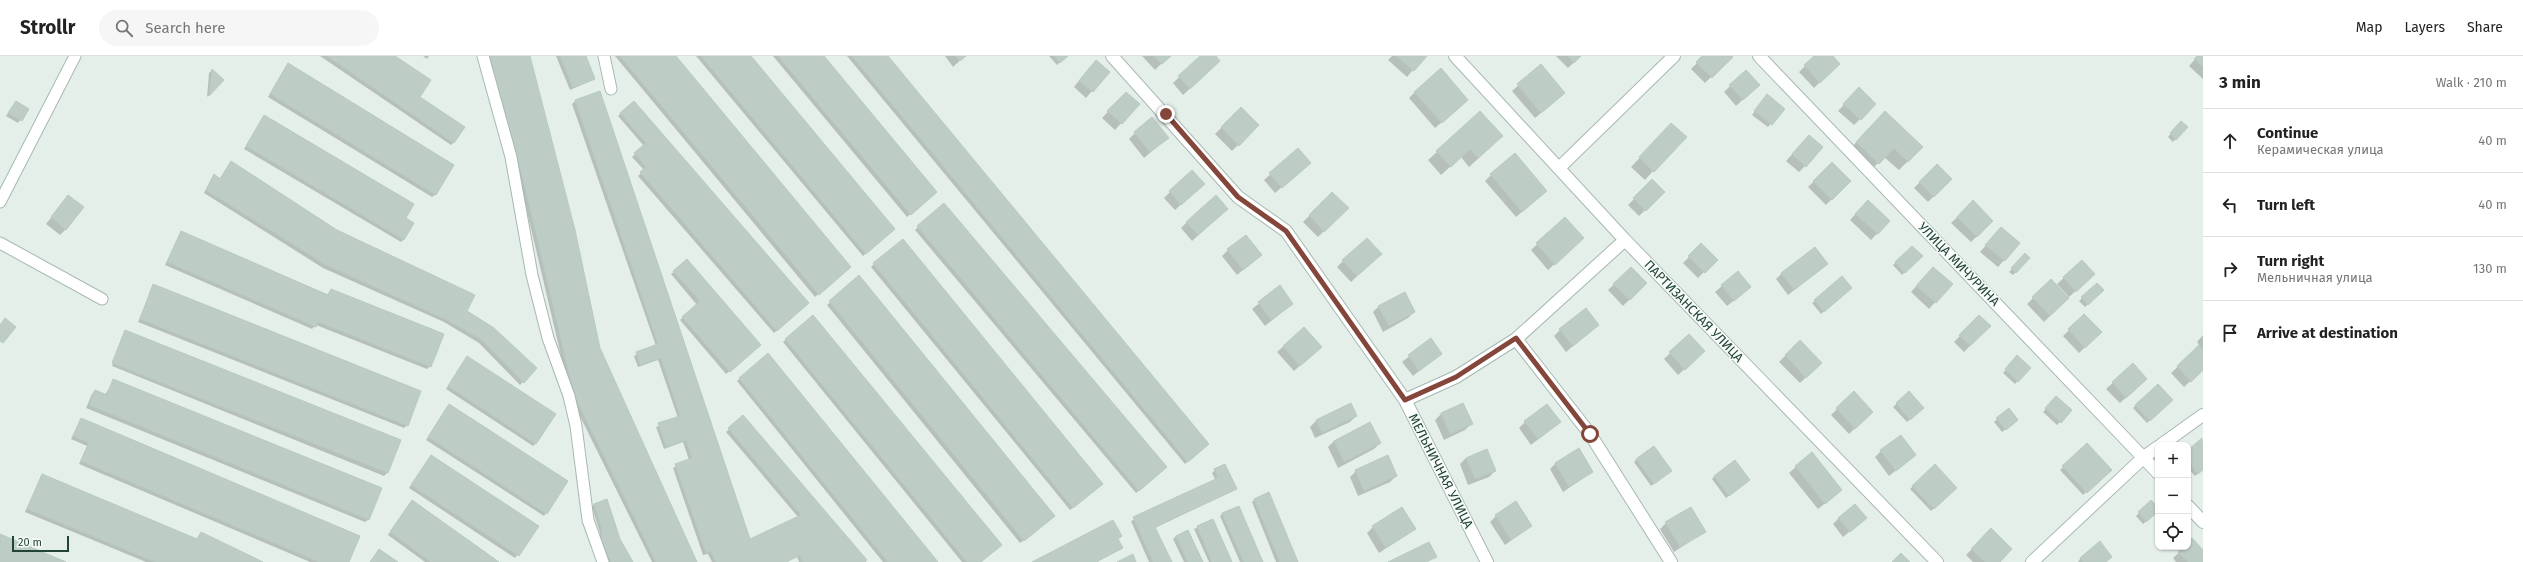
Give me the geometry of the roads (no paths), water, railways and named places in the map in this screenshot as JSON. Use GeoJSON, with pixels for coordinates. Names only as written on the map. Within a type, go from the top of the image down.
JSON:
{"type":"FeatureCollection","features":[{"type":"Feature","properties":{"kind":"street","name":"МЕЛЬНИЧНАЯ УЛИЦА"},"geometry":{"type":"LineString","coordinates":[[1112,56],[1238,197],[1286,231],[1405,400],[1487,562]]}},
{"type":"Feature","properties":{"kind":"street","name":"ПАРТИЗАНСКАЯ УЛИЦА"},"geometry":{"type":"LineString","coordinates":[[1455,56],[1625,240],[1937,562]]}},
{"type":"Feature","properties":{"kind":"street"},"geometry":{"type":"LineString","coordinates":[[1559,168],[1674,56]]}},
{"type":"Feature","properties":{"kind":"street","name":"УЛИЦА МИЧУРИНА"},"geometry":{"type":"LineString","coordinates":[[1759,56],[2155,470]]}},
{"type":"Feature","properties":{"kind":"street"},"geometry":{"type":"LineString","coordinates":[[1405,400],[1456,377],[1516,338],[1625,240]]}},
{"type":"Feature","properties":{"kind":"street"},"geometry":{"type":"LineString","coordinates":[[1516,338],[1590,434],[1671,562]]}},
{"type":"Feature","properties":{"kind":"street"},"geometry":{"type":"LineString","coordinates":[[2165,442],[2203,415]]}},
{"type":"Feature","properties":{"kind":"street"},"geometry":{"type":"LineString","coordinates":[[2032,562],[2144,457],[2155,449]]}},
{"type":"Feature","properties":{"kind":"street"},"geometry":{"type":"LineString","coordinates":[[2191,509],[2203,522]]}},
{"type":"Feature","properties":{"kind":"lane"},"geometry":{"type":"LineString","coordinates":[[0,202],[75,56]]}},
{"type":"Feature","properties":{"kind":"lane"},"geometry":{"type":"LineString","coordinates":[[483,56],[511,157],[532,275],[548,338],[569,396],[576,426],[588,520],[603,562]]}},
{"type":"Feature","properties":{"kind":"lane"},"geometry":{"type":"LineString","coordinates":[[604,56],[611,89]]}},
{"type":"Feature","properties":{"kind":"lane"},"geometry":{"type":"LineString","coordinates":[[0,243],[102,299]]}}]}
